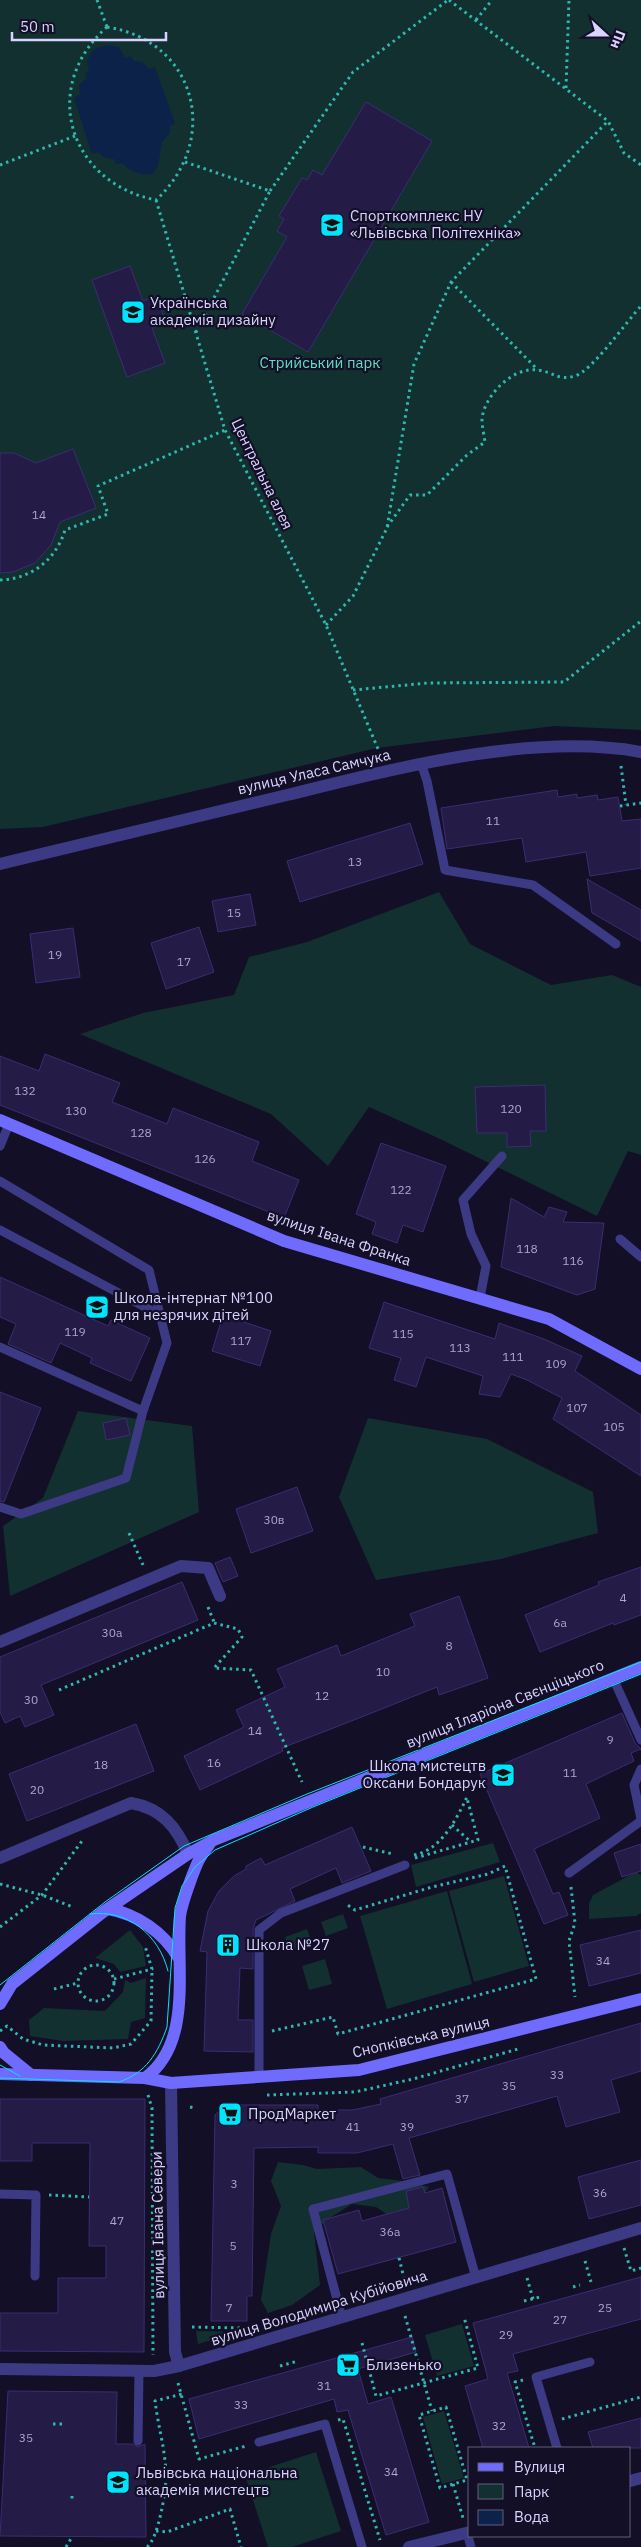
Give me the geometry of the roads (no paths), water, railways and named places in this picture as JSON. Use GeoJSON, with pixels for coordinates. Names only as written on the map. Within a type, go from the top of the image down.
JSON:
{"type":"FeatureCollection","features":[{"type":"Feature","properties":{"kind":"main road","name":"вулиця Івана Франка"},"geometry":{"type":"LineString","coordinates":[[4,1122],[284,1241],[549,1319],[641,1368]]}},
{"type":"Feature","properties":{"kind":"main road","name":"вулиця Іларіона Свєнціцького"},"geometry":{"type":"LineString","coordinates":[[12,1984],[108,1909],[188,1854],[214,1840],[641,1668]]}},
{"type":"Feature","properties":{"kind":"main road"},"geometry":{"type":"LineString","coordinates":[[145,2078],[158,2068],[170,2049],[178,2024],[180,1916],[184,1899],[202,1853],[214,1840]]}},
{"type":"Feature","properties":{"kind":"main road"},"geometry":{"type":"LineString","coordinates":[[108,1909],[121,1911],[159,1933],[178,1957]]}},
{"type":"Feature","properties":{"kind":"main road"},"geometry":{"type":"LineString","coordinates":[[0,1994],[12,1984]]}},
{"type":"Feature","properties":{"kind":"main road"},"geometry":{"type":"LineString","coordinates":[[0,2004],[12,1984]]}},
{"type":"Feature","properties":{"kind":"main road","name":"Снопківська вулиця"},"geometry":{"type":"LineString","coordinates":[[31,2075],[145,2078],[171,2083],[358,2070],[641,1999]]}},
{"type":"Feature","properties":{"kind":"main road"},"geometry":{"type":"LineString","coordinates":[[0,2047],[4,2054],[31,2075]]}},
{"type":"Feature","properties":{"kind":"main road"},"geometry":{"type":"LineString","coordinates":[[0,2074],[31,2075]]}},
{"type":"Feature","properties":{"kind":"street","name":"вулиця Уласа Самчука"},"geometry":{"type":"LineString","coordinates":[[0,864],[421,763],[520,750],[597,748],[641,752]]}},
{"type":"Feature","properties":{"kind":"street"},"geometry":{"type":"LineString","coordinates":[[0,1642],[181,1566],[208,1568],[220,1596]]}},
{"type":"Feature","properties":{"kind":"street"},"geometry":{"type":"LineString","coordinates":[[0,1858],[131,1803],[144,1805],[161,1814],[180,1835],[188,1854]]}},
{"type":"Feature","properties":{"kind":"street","name":"вулиця Івана Севери"},"geometry":{"type":"LineString","coordinates":[[171,2083],[175,2352],[179,2366]]}},
{"type":"Feature","properties":{"kind":"street","name":"вулиця Володимира Кубійовича"},"geometry":{"type":"LineString","coordinates":[[0,2369],[139,2371],[179,2366],[641,2228]]}},
{"type":"Feature","properties":{"kind":"street"},"geometry":{"type":"LineString","coordinates":[[410,2547],[468,2532]]}},
{"type":"Feature","properties":{"kind":"lane"},"geometry":{"type":"LineString","coordinates":[[421,763],[445,870],[533,885],[616,944]]}},
{"type":"Feature","properties":{"kind":"lane"},"geometry":{"type":"LineString","coordinates":[[0,1146],[4,1122]]}},
{"type":"Feature","properties":{"kind":"lane"},"geometry":{"type":"LineString","coordinates":[[480,1298],[486,1266],[470,1234],[463,1200],[502,1156]]}},
{"type":"Feature","properties":{"kind":"lane"},"geometry":{"type":"LineString","coordinates":[[0,1181],[149,1270],[167,1343],[143,1411],[126,1478],[21,1514],[0,1507]]}},
{"type":"Feature","properties":{"kind":"lane"},"geometry":{"type":"LineString","coordinates":[[0,1230],[160,1315]]}},
{"type":"Feature","properties":{"kind":"lane"},"geometry":{"type":"LineString","coordinates":[[620,1239],[641,1258]]}},
{"type":"Feature","properties":{"kind":"lane"},"geometry":{"type":"LineString","coordinates":[[0,1347],[143,1411]]}},
{"type":"Feature","properties":{"kind":"lane"},"geometry":{"type":"LineString","coordinates":[[613,1678],[641,1740]]}},
{"type":"Feature","properties":{"kind":"lane"},"geometry":{"type":"LineString","coordinates":[[569,1873],[641,1820],[634,1785],[641,1769]]}},
{"type":"Feature","properties":{"kind":"lane"},"geometry":{"type":"LineString","coordinates":[[259,2076],[259,1930],[281,1912],[343,1889],[405,1861]]}},
{"type":"Feature","properties":{"kind":"lane"},"geometry":{"type":"LineString","coordinates":[[342,2318],[313,2209],[447,2174],[476,2278]]}},
{"type":"Feature","properties":{"kind":"lane"},"geometry":{"type":"LineString","coordinates":[[0,2194],[36,2195],[35,2276]]}},
{"type":"Feature","properties":{"kind":"lane"},"geometry":{"type":"LineString","coordinates":[[557,2447],[536,2377],[590,2362]]}},
{"type":"Feature","properties":{"kind":"lane"},"geometry":{"type":"LineString","coordinates":[[138,2441],[139,2371]]}},
{"type":"Feature","properties":{"kind":"lane"},"geometry":{"type":"LineString","coordinates":[[259,2442],[325,2424],[362,2547]]}},
{"type":"Feature","properties":{"kind":"water"},"geometry":{"type":"Polygon","coordinates":[[[107,45],[119,47],[125,58],[131,56],[134,61],[142,62],[150,69],[155,67],[175,123],[170,126],[170,133],[162,142],[158,166],[152,174],[136,172],[122,163],[116,164],[114,159],[103,157],[99,152],[92,154],[74,98],[80,94],[79,85],[86,78],[85,73],[89,71],[87,61],[93,50],[107,45]]]}},
{"type":"Feature","properties":{"kind":"tram line"},"geometry":{"type":"LineString","coordinates":[[0,1985],[105,1902],[184,1846],[307,1794],[641,1662]]}},
{"type":"Feature","properties":{"kind":"tram line"},"geometry":{"type":"LineString","coordinates":[[0,2078],[119,2082],[137,2073],[150,2061],[160,2045],[167,2027],[175,1908],[182,1886],[195,1867],[215,1850],[313,1807],[641,1674]]}},
{"type":"Feature","properties":{"kind":"tram line"},"geometry":{"type":"LineString","coordinates":[[90,1914],[117,1916],[129,1920],[140,1927],[157,1946],[164,1958],[168,1971]]}},
{"type":"Feature","properties":{"kind":"tram line"},"geometry":{"type":"LineString","coordinates":[[0,2065],[20,2076]]}},
{"type":"Feature","properties":{"kind":"place","name":"Спорткомплекс НУ «Львівська Політехніка»"},"geometry":{"type":"Point","coordinates":[332,225]}},
{"type":"Feature","properties":{"kind":"place","name":"Українська академія дизайну"},"geometry":{"type":"Point","coordinates":[133,312]}},
{"type":"Feature","properties":{"kind":"place","name":"Школа-інтернат №100 для незрячих дітей"},"geometry":{"type":"Point","coordinates":[97,1307]}},
{"type":"Feature","properties":{"kind":"place","name":"Школа мистецтв Оксани Бондарук"},"geometry":{"type":"Point","coordinates":[503,1775]}},
{"type":"Feature","properties":{"kind":"place","name":"Школа №27"},"geometry":{"type":"Point","coordinates":[228,1945]}},
{"type":"Feature","properties":{"kind":"place","name":"ПродМаркет"},"geometry":{"type":"Point","coordinates":[230,2114]}},
{"type":"Feature","properties":{"kind":"place","name":"Близенько"},"geometry":{"type":"Point","coordinates":[348,2365]}},
{"type":"Feature","properties":{"kind":"place","name":"Львівська національна академія мистецтв"},"geometry":{"type":"Point","coordinates":[118,2482]}},
{"type":"Feature","properties":{"kind":"park label","name":"Стрийський парк"},"geometry":{"type":"Point","coordinates":[320,363]}}]}
